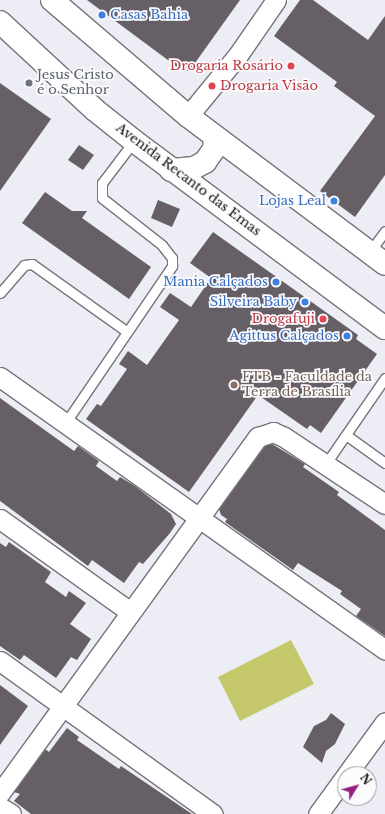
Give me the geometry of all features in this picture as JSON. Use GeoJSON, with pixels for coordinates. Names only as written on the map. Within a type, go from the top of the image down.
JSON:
{"type":"FeatureCollection","features":[{"type":"Feature","properties":{"kind":"main road"},"geometry":{"type":"LineString","coordinates":[[52,0],[188,116],[377,259]]}},
{"type":"Feature","properties":{"kind":"main road","name":"Avenida Recanto das Emas"},"geometry":{"type":"LineString","coordinates":[[0,22],[95,110],[134,141],[385,328]]}},
{"type":"Feature","properties":{"kind":"main road"},"geometry":{"type":"LineString","coordinates":[[171,170],[194,168],[205,162],[212,153],[215,137]]}},
{"type":"Feature","properties":{"kind":"street"},"geometry":{"type":"LineString","coordinates":[[188,116],[238,55],[276,0]]}},
{"type":"Feature","properties":{"kind":"street"},"geometry":{"type":"LineString","coordinates":[[0,377],[66,422],[198,518],[385,650]]}},
{"type":"Feature","properties":{"kind":"street"},"geometry":{"type":"LineString","coordinates":[[0,793],[129,611],[258,438],[266,433],[273,432],[284,436],[327,462],[385,504]]}},
{"type":"Feature","properties":{"kind":"street"},"geometry":{"type":"LineString","coordinates":[[0,519],[129,611]]}},
{"type":"Feature","properties":{"kind":"street"},"geometry":{"type":"LineString","coordinates":[[0,661],[213,814]]}},
{"type":"Feature","properties":{"kind":"street"},"geometry":{"type":"LineString","coordinates":[[353,766],[385,722]]}},
{"type":"Feature","properties":{"kind":"street"},"geometry":{"type":"LineString","coordinates":[[323,813],[337,790]]}},
{"type":"Feature","properties":{"kind":"street"},"geometry":{"type":"LineString","coordinates":[[0,806],[10,814]]}},
{"type":"Feature","properties":{"kind":"lane"},"geometry":{"type":"LineString","coordinates":[[66,422],[126,331],[172,266],[172,258],[162,245],[102,198],[102,183],[134,141]]}},
{"type":"Feature","properties":{"kind":"lane"},"geometry":{"type":"LineString","coordinates":[[377,259],[385,231]]}},
{"type":"Feature","properties":{"kind":"lane"},"geometry":{"type":"LineString","coordinates":[[0,293],[24,265],[32,264],[126,331]]}},
{"type":"Feature","properties":{"kind":"lane"},"geometry":{"type":"LineString","coordinates":[[327,462],[385,378]]}},
{"type":"Feature","properties":{"kind":"lane"},"geometry":{"type":"LineString","coordinates":[[346,436],[385,464]]}},
{"type":"Feature","properties":{"kind":"green space"},"geometry":{"type":"Polygon","coordinates":[[[291,640],[314,684],[240,721],[218,677],[291,640]]]}},
{"type":"Feature","properties":{"kind":"building"},"geometry":{"type":"Polygon","coordinates":[[[87,0],[240,0],[190,70],[184,72],[87,0]]]}},
{"type":"Feature","properties":{"kind":"building"},"geometry":{"type":"Polygon","coordinates":[[[300,0],[313,0],[368,40],[385,16],[385,175],[355,217],[320,191],[375,116],[334,86],[337,82],[274,36],[300,0]]]}},
{"type":"Feature","properties":{"kind":"building"},"geometry":{"type":"Polygon","coordinates":[[[0,83],[51,119],[0,191],[0,83]]]}},
{"type":"Feature","properties":{"kind":"building"},"geometry":{"type":"Polygon","coordinates":[[[79,145],[94,155],[83,170],[68,160],[79,145]]]}},
{"type":"Feature","properties":{"kind":"building"},"geometry":{"type":"Polygon","coordinates":[[[45,192],[72,211],[87,211],[82,218],[151,267],[129,299],[22,223],[45,192]]]}},
{"type":"Feature","properties":{"kind":"building"},"geometry":{"type":"Polygon","coordinates":[[[158,200],[180,209],[172,227],[151,218],[158,200]]]}},
{"type":"Feature","properties":{"kind":"building","name":"FTB - Faculdade da Terra de Brasília"},"geometry":{"type":"Polygon","coordinates":[[[213,232],[358,335],[356,339],[377,354],[321,433],[310,425],[307,429],[258,395],[189,492],[86,419],[97,404],[101,406],[127,369],[119,364],[128,351],[147,365],[179,320],[160,307],[170,293],[191,307],[211,278],[190,263],[213,232]]]}},
{"type":"Feature","properties":{"kind":"building"},"geometry":{"type":"Polygon","coordinates":[[[0,398],[74,451],[78,446],[99,461],[96,466],[117,481],[120,477],[135,486],[171,514],[176,524],[170,533],[143,564],[139,562],[124,583],[92,560],[88,566],[0,501],[0,398]]]}},
{"type":"Feature","properties":{"kind":"building"},"geometry":{"type":"Polygon","coordinates":[[[272,444],[305,464],[303,467],[339,492],[337,495],[385,530],[385,636],[356,616],[361,609],[340,594],[342,591],[298,563],[293,570],[225,522],[227,519],[221,515],[219,509],[265,446],[272,444]]]}},
{"type":"Feature","properties":{"kind":"building"},"geometry":{"type":"Polygon","coordinates":[[[9,542],[51,572],[45,582],[66,597],[69,591],[86,603],[70,624],[91,639],[77,660],[71,657],[56,678],[24,655],[20,660],[0,646],[0,543],[6,547],[9,542]]]}},
{"type":"Feature","properties":{"kind":"building"},"geometry":{"type":"Polygon","coordinates":[[[0,685],[28,706],[0,745],[0,685]]]}},
{"type":"Feature","properties":{"kind":"building"},"geometry":{"type":"Polygon","coordinates":[[[331,713],[345,724],[335,744],[326,751],[322,763],[303,747],[314,726],[326,720],[331,713]]]}},
{"type":"Feature","properties":{"kind":"building"},"geometry":{"type":"Polygon","coordinates":[[[67,728],[79,737],[77,740],[119,769],[121,766],[192,814],[31,814],[14,801],[20,794],[14,792],[45,749],[49,752],[67,728]]]}},
{"type":"Feature","properties":{"kind":"place","name":"Casas Bahia"},"geometry":{"type":"Point","coordinates":[102,15]}},
{"type":"Feature","properties":{"kind":"place","name":"Drogaria Rosário"},"geometry":{"type":"Point","coordinates":[291,66]}},
{"type":"Feature","properties":{"kind":"place","name":"Jesus Cristo é o Senhor"},"geometry":{"type":"Point","coordinates":[29,83]}},
{"type":"Feature","properties":{"kind":"place","name":"Drogaria Visão"},"geometry":{"type":"Point","coordinates":[212,86]}},
{"type":"Feature","properties":{"kind":"place","name":"Lojas Leal"},"geometry":{"type":"Point","coordinates":[334,201]}},
{"type":"Feature","properties":{"kind":"place","name":"Mania Calçados"},"geometry":{"type":"Point","coordinates":[276,282]}},
{"type":"Feature","properties":{"kind":"place","name":"Silveira Baby"},"geometry":{"type":"Point","coordinates":[305,302]}},
{"type":"Feature","properties":{"kind":"place","name":"Drogafuji"},"geometry":{"type":"Point","coordinates":[323,319]}},
{"type":"Feature","properties":{"kind":"place","name":"Agittus Calçados"},"geometry":{"type":"Point","coordinates":[347,336]}},
{"type":"Feature","properties":{"kind":"place","name":"FTB - Faculdade da Terra de Brasília"},"geometry":{"type":"Point","coordinates":[234,385]}}]}
